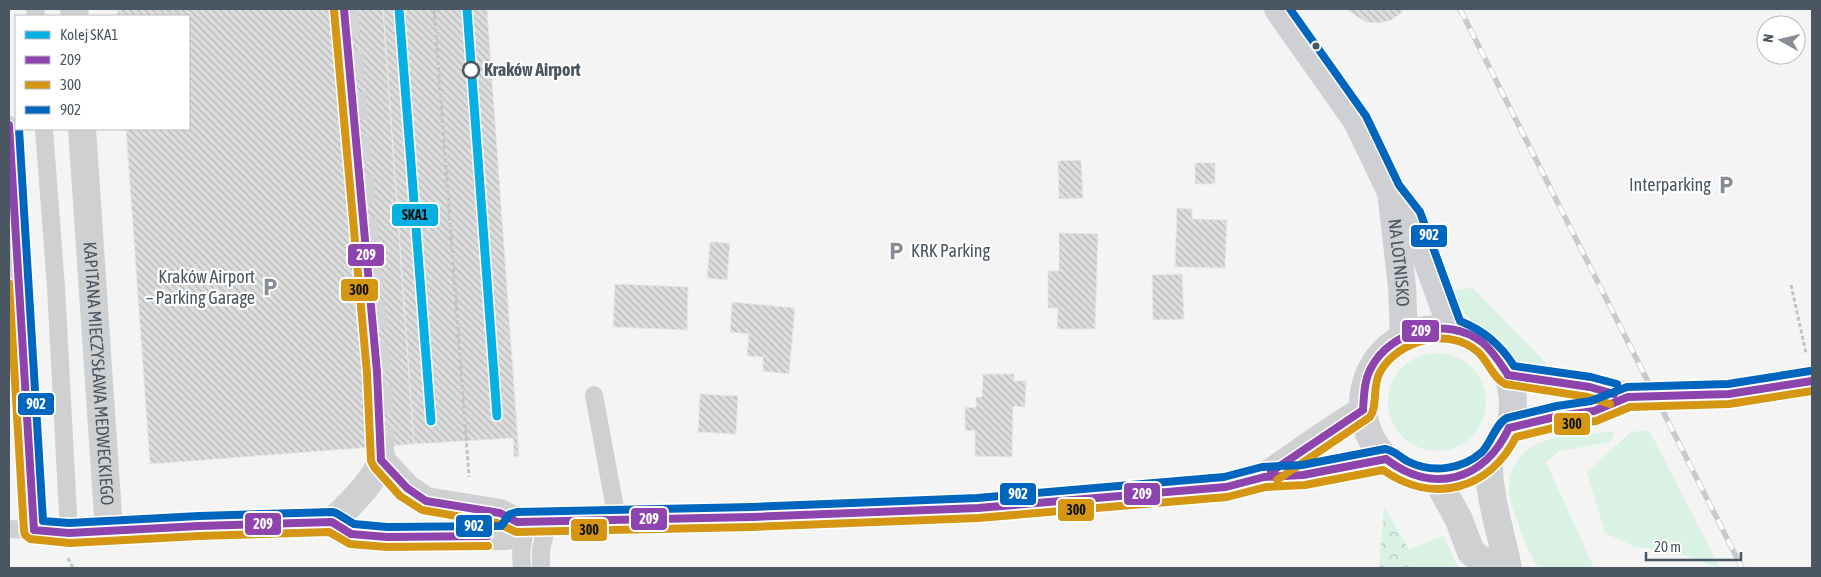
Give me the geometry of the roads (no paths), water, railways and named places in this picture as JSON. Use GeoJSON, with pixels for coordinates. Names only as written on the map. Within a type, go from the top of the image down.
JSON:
{"type":"FeatureCollection","features":[{"type":"Feature","properties":{"kind":"main road","name":"NA LOTNISKO"},"geometry":{"type":"LineString","coordinates":[[1278,9],[1357,122],[1390,190],[1411,216],[1452,330]]}},
{"type":"Feature","properties":{"kind":"main road","name":"NA LOTNISKO"},"geometry":{"type":"LineString","coordinates":[[1390,190],[1402,287],[1404,336]]}},
{"type":"Feature","properties":{"kind":"main road"},"geometry":{"type":"LineString","coordinates":[[1428,328],[1452,330],[1476,338],[1495,354],[1508,375],[1512,392],[1513,411],[1509,428],[1500,445],[1489,459],[1476,469],[1461,476],[1420,477],[1402,470],[1386,459],[1375,445],[1366,428],[1363,410],[1364,388],[1372,367],[1386,349],[1404,336],[1428,328]]}},
{"type":"Feature","properties":{"kind":"main road"},"geometry":{"type":"LineString","coordinates":[[1508,375],[1590,387],[1628,398],[1729,394],[1812,380]]}},
{"type":"Feature","properties":{"kind":"main road"},"geometry":{"type":"LineString","coordinates":[[1509,428],[1559,416],[1594,411],[1628,398]]}},
{"type":"Feature","properties":{"kind":"street","name":"KAPITANA MIECZYSŁAWA MEDWECKIEGO"},"geometry":{"type":"LineString","coordinates":[[82,130],[109,531],[332,522]]}},
{"type":"Feature","properties":{"kind":"street"},"geometry":{"type":"LineString","coordinates":[[1264,477],[1363,410]]}},
{"type":"Feature","properties":{"kind":"street"},"geometry":{"type":"LineString","coordinates":[[530,522],[506,536],[387,537],[352,534],[332,522],[370,481],[380,453],[406,488],[426,501],[500,514],[530,522],[752,517],[978,508],[1226,487],[1264,477],[1303,475],[1386,459]]}},
{"type":"Feature","properties":{"kind":"street"},"geometry":{"type":"LineString","coordinates":[[1489,459],[1493,507],[1502,537],[1508,568]]}},
{"type":"Feature","properties":{"kind":"street"},"geometry":{"type":"LineString","coordinates":[[1436,478],[1459,520],[1471,552],[1492,568]]}},
{"type":"Feature","properties":{"kind":"lane"},"geometry":{"type":"LineString","coordinates":[[9,125],[34,530]]}},
{"type":"Feature","properties":{"kind":"lane"},"geometry":{"type":"LineString","coordinates":[[44,130],[56,287],[69,533]]}},
{"type":"Feature","properties":{"kind":"lane"},"geometry":{"type":"LineString","coordinates":[[594,395],[617,519]]}},
{"type":"Feature","properties":{"kind":"lane"},"geometry":{"type":"LineString","coordinates":[[522,568],[521,553],[530,522]]}},
{"type":"Feature","properties":{"kind":"lane"},"geometry":{"type":"LineString","coordinates":[[530,522],[541,549],[541,568]]}},
{"type":"Feature","properties":{"kind":"lane"},"geometry":{"type":"LineString","coordinates":[[9,529],[69,533],[109,531]]}},
{"type":"Feature","properties":{"kind":"tunnel"},"geometry":{"type":"LineString","coordinates":[[344,9],[377,372],[380,447]]}},
{"type":"Feature","properties":{"kind":"railway"},"geometry":{"type":"LineString","coordinates":[[1460,9],[1742,568]]}},
{"type":"Feature","properties":{"kind":"rail line","name":"SKA1"},"geometry":{"type":"LineString","coordinates":[[399,9],[431,421]]}},
{"type":"Feature","properties":{"kind":"rail line","name":"SKA1"},"geometry":{"type":"LineString","coordinates":[[467,9],[497,416]]}},
{"type":"Feature","properties":{"kind":"place","name":"Kraków Airport"},"geometry":{"type":"Point","coordinates":[471,70]}},
{"type":"Feature","properties":{"kind":"place","name":"Interparking"},"geometry":{"type":"Point","coordinates":[1726,185]}},
{"type":"Feature","properties":{"kind":"place","name":"KRK Parking"},"geometry":{"type":"Point","coordinates":[896,251]}},
{"type":"Feature","properties":{"kind":"place","name":"Kraków Airport – Parking Garage"},"geometry":{"type":"Point","coordinates":[270,287]}}]}
